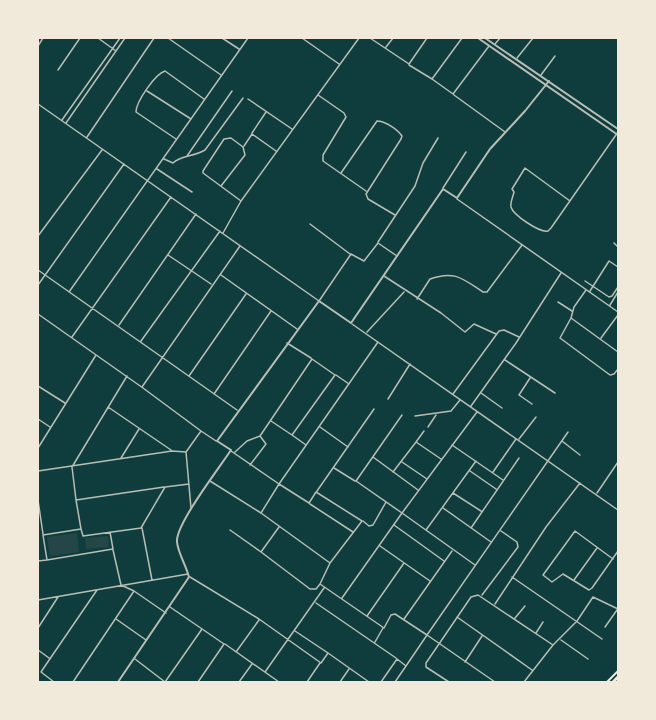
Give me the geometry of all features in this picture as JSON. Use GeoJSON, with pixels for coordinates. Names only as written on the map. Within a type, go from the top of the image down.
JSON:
{"type":"FeatureCollection","features":[{"type":"Feature","properties":{"kind":"highway"},"geometry":{"type":"LineString","coordinates":[[613,682],[618,677]]}},
{"type":"Feature","properties":{"kind":"main road"},"geometry":{"type":"LineString","coordinates":[[607,682],[618,671]]}},
{"type":"Feature","properties":{"kind":"street"},"geometry":{"type":"LineString","coordinates":[[38,46],[43,38]]}},
{"type":"Feature","properties":{"kind":"street"},"geometry":{"type":"LineString","coordinates":[[58,70],[80,38]]}},
{"type":"Feature","properties":{"kind":"street"},"geometry":{"type":"LineString","coordinates":[[98,38],[116,51]]}},
{"type":"Feature","properties":{"kind":"street"},"geometry":{"type":"LineString","coordinates":[[61,120],[120,38]]}},
{"type":"Feature","properties":{"kind":"street"},"geometry":{"type":"LineString","coordinates":[[65,123],[125,38]]}},
{"type":"Feature","properties":{"kind":"street"},"geometry":{"type":"LineString","coordinates":[[87,138],[154,38]]}},
{"type":"Feature","properties":{"kind":"street"},"geometry":{"type":"LineString","coordinates":[[168,38],[222,75]]}},
{"type":"Feature","properties":{"kind":"street"},"geometry":{"type":"LineString","coordinates":[[222,38],[240,50]]}},
{"type":"Feature","properties":{"kind":"street"},"geometry":{"type":"LineString","coordinates":[[69,292],[248,38]]}},
{"type":"Feature","properties":{"kind":"street"},"geometry":{"type":"LineString","coordinates":[[302,38],[339,64]]}},
{"type":"Feature","properties":{"kind":"street"},"geometry":{"type":"LineString","coordinates":[[140,342],[358,39],[354,38]]}},
{"type":"Feature","properties":{"kind":"street"},"geometry":{"type":"LineString","coordinates":[[370,38],[505,132]]}},
{"type":"Feature","properties":{"kind":"street"},"geometry":{"type":"LineString","coordinates":[[386,48],[393,38]]}},
{"type":"Feature","properties":{"kind":"street"},"geometry":{"type":"LineString","coordinates":[[409,64],[427,38]]}},
{"type":"Feature","properties":{"kind":"street"},"geometry":{"type":"LineString","coordinates":[[432,79],[462,38]]}},
{"type":"Feature","properties":{"kind":"street"},"geometry":{"type":"LineString","coordinates":[[478,38],[618,133]]}},
{"type":"Feature","properties":{"kind":"street"},"geometry":{"type":"LineString","coordinates":[[485,38],[549,81],[618,133]]}},
{"type":"Feature","properties":{"kind":"street"},"geometry":{"type":"LineString","coordinates":[[495,44],[500,38]]}},
{"type":"Feature","properties":{"kind":"street"},"geometry":{"type":"LineString","coordinates":[[517,59],[533,38]]}},
{"type":"Feature","properties":{"kind":"street"},"geometry":{"type":"LineString","coordinates":[[453,94],[490,46]]}},
{"type":"Feature","properties":{"kind":"street"},"geometry":{"type":"LineString","coordinates":[[541,76],[555,56]]}},
{"type":"Feature","properties":{"kind":"street"},"geometry":{"type":"LineString","coordinates":[[177,140],[136,112],[147,90],[160,73],[165,71],[205,99]]}},
{"type":"Feature","properties":{"kind":"street"},"geometry":{"type":"LineString","coordinates":[[457,198],[482,161],[549,81]]}},
{"type":"Feature","properties":{"kind":"street"},"geometry":{"type":"LineString","coordinates":[[147,90],[191,119]]}},
{"type":"Feature","properties":{"kind":"street"},"geometry":{"type":"LineString","coordinates":[[187,157],[232,91]]}},
{"type":"Feature","properties":{"kind":"street"},"geometry":{"type":"LineString","coordinates":[[317,95],[346,115],[345,121],[322,159],[366,191]]}},
{"type":"Feature","properties":{"kind":"street"},"geometry":{"type":"LineString","coordinates":[[163,159],[171,163],[178,158],[196,156],[205,150],[243,98]]}},
{"type":"Feature","properties":{"kind":"street"},"geometry":{"type":"LineString","coordinates":[[248,99],[293,129]]}},
{"type":"Feature","properties":{"kind":"street"},"geometry":{"type":"LineString","coordinates":[[38,104],[618,510]]}},
{"type":"Feature","properties":{"kind":"street"},"geometry":{"type":"LineString","coordinates":[[243,147],[267,112]]}},
{"type":"Feature","properties":{"kind":"street"},"geometry":{"type":"LineString","coordinates":[[340,172],[377,121],[384,122],[398,131],[402,136],[401,139],[366,191],[368,199],[395,214]]}},
{"type":"Feature","properties":{"kind":"street"},"geometry":{"type":"LineString","coordinates":[[570,201],[525,168],[512,189],[514,192],[510,204],[514,212],[544,232],[552,228],[618,133]]}},
{"type":"Feature","properties":{"kind":"street"},"geometry":{"type":"LineString","coordinates":[[252,134],[277,151]]}},
{"type":"Feature","properties":{"kind":"street"},"geometry":{"type":"LineString","coordinates":[[221,186],[245,155],[243,147],[231,138],[224,139],[203,171],[205,176],[241,201]]}},
{"type":"Feature","properties":{"kind":"street"},"geometry":{"type":"LineString","coordinates":[[310,224],[364,261],[415,186],[423,163],[438,138]]}},
{"type":"Feature","properties":{"kind":"street"},"geometry":{"type":"LineString","coordinates":[[38,236],[103,150]]}},
{"type":"Feature","properties":{"kind":"street"},"geometry":{"type":"LineString","coordinates":[[351,323],[466,152]]}},
{"type":"Feature","properties":{"kind":"street"},"geometry":{"type":"LineString","coordinates":[[38,285],[124,164]]}},
{"type":"Feature","properties":{"kind":"street"},"geometry":{"type":"LineString","coordinates":[[156,168],[192,192]]}},
{"type":"Feature","properties":{"kind":"street"},"geometry":{"type":"LineString","coordinates":[[443,189],[588,290],[618,314],[601,339]]}},
{"type":"Feature","properties":{"kind":"street"},"geometry":{"type":"LineString","coordinates":[[72,338],[171,197]]}},
{"type":"Feature","properties":{"kind":"street"},"geometry":{"type":"LineString","coordinates":[[118,326],[196,214]]}},
{"type":"Feature","properties":{"kind":"street"},"geometry":{"type":"LineString","coordinates":[[378,243],[398,256]]}},
{"type":"Feature","properties":{"kind":"street"},"geometry":{"type":"LineString","coordinates":[[614,243],[618,247]]}},
{"type":"Feature","properties":{"kind":"street"},"geometry":{"type":"LineString","coordinates":[[417,299],[430,279],[449,275],[458,275],[483,292],[487,292],[522,244]]}},
{"type":"Feature","properties":{"kind":"street"},"geometry":{"type":"LineString","coordinates":[[142,387],[240,245]]}},
{"type":"Feature","properties":{"kind":"street"},"geometry":{"type":"LineString","coordinates":[[217,441],[351,254]]}},
{"type":"Feature","properties":{"kind":"street"},"geometry":{"type":"LineString","coordinates":[[167,255],[212,285]]}},
{"type":"Feature","properties":{"kind":"street"},"geometry":{"type":"LineString","coordinates":[[618,267],[609,261],[593,286],[572,311],[571,318],[560,335],[561,340],[610,375],[618,369]]}},
{"type":"Feature","properties":{"kind":"street"},"geometry":{"type":"LineString","coordinates":[[38,270],[238,411]]}},
{"type":"Feature","properties":{"kind":"street"},"geometry":{"type":"LineString","coordinates":[[471,406],[520,338],[562,272]]}},
{"type":"Feature","properties":{"kind":"street"},"geometry":{"type":"LineString","coordinates":[[220,275],[297,329]]}},
{"type":"Feature","properties":{"kind":"street"},"geometry":{"type":"LineString","coordinates":[[384,276],[441,313],[465,332],[474,324],[496,334]]}},
{"type":"Feature","properties":{"kind":"street"},"geometry":{"type":"LineString","coordinates":[[585,281],[610,297],[618,287]]}},
{"type":"Feature","properties":{"kind":"street"},"geometry":{"type":"LineString","coordinates":[[365,333],[405,291]]}},
{"type":"Feature","properties":{"kind":"street"},"geometry":{"type":"LineString","coordinates":[[609,306],[618,292]]}},
{"type":"Feature","properties":{"kind":"street"},"geometry":{"type":"LineString","coordinates":[[189,376],[246,294]]}},
{"type":"Feature","properties":{"kind":"street"},"geometry":{"type":"LineString","coordinates":[[558,302],[572,311]]}},
{"type":"Feature","properties":{"kind":"street"},"geometry":{"type":"LineString","coordinates":[[214,394],[271,311]]}},
{"type":"Feature","properties":{"kind":"street"},"geometry":{"type":"LineString","coordinates":[[38,320],[39,315],[250,465],[354,532]]}},
{"type":"Feature","properties":{"kind":"street"},"geometry":{"type":"LineString","coordinates":[[571,318],[618,352]]}},
{"type":"Feature","properties":{"kind":"street"},"geometry":{"type":"LineString","coordinates":[[453,394],[496,334],[504,330],[520,338]]}},
{"type":"Feature","properties":{"kind":"street"},"geometry":{"type":"LineString","coordinates":[[261,513],[378,342]]}},
{"type":"Feature","properties":{"kind":"street"},"geometry":{"type":"LineString","coordinates":[[287,343],[349,384]]}},
{"type":"Feature","properties":{"kind":"street"},"geometry":{"type":"LineString","coordinates":[[38,448],[96,355]]}},
{"type":"Feature","properties":{"kind":"street"},"geometry":{"type":"LineString","coordinates":[[235,453],[244,443],[260,436],[312,359]]}},
{"type":"Feature","properties":{"kind":"street"},"geometry":{"type":"LineString","coordinates":[[504,360],[555,393]]}},
{"type":"Feature","properties":{"kind":"street"},"geometry":{"type":"LineString","coordinates":[[388,399],[410,364]]}},
{"type":"Feature","properties":{"kind":"street"},"geometry":{"type":"LineString","coordinates":[[292,435],[335,375]]}},
{"type":"Feature","properties":{"kind":"street"},"geometry":{"type":"LineString","coordinates":[[127,376],[72,467],[83,536],[141,528]]}},
{"type":"Feature","properties":{"kind":"street"},"geometry":{"type":"LineString","coordinates":[[531,377],[519,394],[532,404]]}},
{"type":"Feature","properties":{"kind":"street"},"geometry":{"type":"LineString","coordinates":[[38,386],[65,404]]}},
{"type":"Feature","properties":{"kind":"street"},"geometry":{"type":"LineString","coordinates":[[480,393],[502,408]]}},
{"type":"Feature","properties":{"kind":"street"},"geometry":{"type":"LineString","coordinates":[[415,416],[437,414],[453,409],[461,400]]}},
{"type":"Feature","properties":{"kind":"street"},"geometry":{"type":"LineString","coordinates":[[108,406],[172,451]]}},
{"type":"Feature","properties":{"kind":"street"},"geometry":{"type":"LineString","coordinates":[[309,503],[374,409]]}},
{"type":"Feature","properties":{"kind":"street"},"geometry":{"type":"LineString","coordinates":[[342,599],[393,525],[478,411]]}},
{"type":"Feature","properties":{"kind":"street"},"geometry":{"type":"LineString","coordinates":[[428,427],[437,414]]}},
{"type":"Feature","properties":{"kind":"street"},"geometry":{"type":"LineString","coordinates":[[356,481],[402,416]]}},
{"type":"Feature","properties":{"kind":"street"},"geometry":{"type":"LineString","coordinates":[[493,473],[536,417]]}},
{"type":"Feature","properties":{"kind":"street"},"geometry":{"type":"LineString","coordinates":[[38,419],[51,427]]}},
{"type":"Feature","properties":{"kind":"street"},"geometry":{"type":"LineString","coordinates":[[270,420],[307,445]]}},
{"type":"Feature","properties":{"kind":"street"},"geometry":{"type":"LineString","coordinates":[[319,427],[348,447]]}},
{"type":"Feature","properties":{"kind":"street"},"geometry":{"type":"LineString","coordinates":[[121,459],[140,429]]}},
{"type":"Feature","properties":{"kind":"street"},"geometry":{"type":"LineString","coordinates":[[191,509],[186,452],[201,431]]}},
{"type":"Feature","properties":{"kind":"street"},"geometry":{"type":"LineString","coordinates":[[393,472],[424,431]]}},
{"type":"Feature","properties":{"kind":"street"},"geometry":{"type":"LineString","coordinates":[[395,682],[568,432]]}},
{"type":"Feature","properties":{"kind":"street"},"geometry":{"type":"LineString","coordinates":[[250,465],[266,444],[260,436]]}},
{"type":"Feature","properties":{"kind":"street"},"geometry":{"type":"LineString","coordinates":[[562,441],[580,455]]}},
{"type":"Feature","properties":{"kind":"street"},"geometry":{"type":"LineString","coordinates":[[416,442],[442,459]]}},
{"type":"Feature","properties":{"kind":"street"},"geometry":{"type":"LineString","coordinates":[[452,445],[503,481]]}},
{"type":"Feature","properties":{"kind":"street"},"geometry":{"type":"LineString","coordinates":[[231,450],[179,529],[176,540],[189,575],[259,619],[321,663]]}},
{"type":"Feature","properties":{"kind":"street"},"geometry":{"type":"LineString","coordinates":[[38,471],[172,451],[186,452]]}},
{"type":"Feature","properties":{"kind":"street"},"geometry":{"type":"LineString","coordinates":[[373,457],[418,491]]}},
{"type":"Feature","properties":{"kind":"street"},"geometry":{"type":"LineString","coordinates":[[471,528],[519,458]]}},
{"type":"Feature","properties":{"kind":"street"},"geometry":{"type":"LineString","coordinates":[[401,461],[427,479]]}},
{"type":"Feature","properties":{"kind":"street"},"geometry":{"type":"LineString","coordinates":[[426,531],[476,461]]}},
{"type":"Feature","properties":{"kind":"street"},"geometry":{"type":"LineString","coordinates":[[596,494],[618,462]]}},
{"type":"Feature","properties":{"kind":"street"},"geometry":{"type":"LineString","coordinates":[[333,467],[475,566]]}},
{"type":"Feature","properties":{"kind":"street"},"geometry":{"type":"LineString","coordinates":[[469,471],[497,490]]}},
{"type":"Feature","properties":{"kind":"street"},"geometry":{"type":"LineString","coordinates":[[210,481],[261,513],[330,563]]}},
{"type":"Feature","properties":{"kind":"street"},"geometry":{"type":"LineString","coordinates":[[494,605],[580,482]]}},
{"type":"Feature","properties":{"kind":"street"},"geometry":{"type":"LineString","coordinates":[[76,500],[189,484]]}},
{"type":"Feature","properties":{"kind":"street"},"geometry":{"type":"LineString","coordinates":[[152,580],[141,528],[165,487]]}},
{"type":"Feature","properties":{"kind":"street"},"geometry":{"type":"LineString","coordinates":[[316,492],[369,525],[373,525],[386,502]]}},
{"type":"Feature","properties":{"kind":"street"},"geometry":{"type":"LineString","coordinates":[[453,493],[482,512]]}},
{"type":"Feature","properties":{"kind":"street"},"geometry":{"type":"LineString","coordinates":[[38,501],[47,560]]}},
{"type":"Feature","properties":{"kind":"street"},"geometry":{"type":"LineString","coordinates":[[442,508],[492,542]]}},
{"type":"Feature","properties":{"kind":"street"},"geometry":{"type":"LineString","coordinates":[[230,530],[310,589],[316,589],[330,563],[362,521]]}},
{"type":"Feature","properties":{"kind":"street"},"geometry":{"type":"LineString","coordinates":[[393,525],[444,561]]}},
{"type":"Feature","properties":{"kind":"street"},"geometry":{"type":"LineString","coordinates":[[261,552],[279,526]]}},
{"type":"Feature","properties":{"kind":"street"},"geometry":{"type":"LineString","coordinates":[[43,535],[81,530]]}},
{"type":"Feature","properties":{"kind":"street"},"geometry":{"type":"LineString","coordinates":[[481,596],[518,547],[517,542],[500,530]]}},
{"type":"Feature","properties":{"kind":"street"},"geometry":{"type":"LineString","coordinates":[[613,559],[575,531],[543,575],[552,582],[563,574],[590,590],[613,559],[618,551]]}},
{"type":"Feature","properties":{"kind":"street"},"geometry":{"type":"LineString","coordinates":[[110,532],[121,585]]}},
{"type":"Feature","properties":{"kind":"street"},"geometry":{"type":"LineString","coordinates":[[379,545],[430,581]]}},
{"type":"Feature","properties":{"kind":"street"},"geometry":{"type":"LineString","coordinates":[[574,581],[597,548]]}},
{"type":"Feature","properties":{"kind":"street"},"geometry":{"type":"LineString","coordinates":[[38,561],[113,549]]}},
{"type":"Feature","properties":{"kind":"street"},"geometry":{"type":"LineString","coordinates":[[404,619],[452,550]]}},
{"type":"Feature","properties":{"kind":"street"},"geometry":{"type":"LineString","coordinates":[[367,617],[404,563]]}},
{"type":"Feature","properties":{"kind":"street"},"geometry":{"type":"LineString","coordinates":[[38,600],[189,575]]}},
{"type":"Feature","properties":{"kind":"street"},"geometry":{"type":"LineString","coordinates":[[118,682],[170,607],[189,575]]}},
{"type":"Feature","properties":{"kind":"street"},"geometry":{"type":"LineString","coordinates":[[512,577],[602,639]]}},
{"type":"Feature","properties":{"kind":"street"},"geometry":{"type":"LineString","coordinates":[[320,584],[384,628]]}},
{"type":"Feature","properties":{"kind":"street"},"geometry":{"type":"LineString","coordinates":[[121,585],[166,613]]}},
{"type":"Feature","properties":{"kind":"street"},"geometry":{"type":"LineString","coordinates":[[265,672],[325,587]]}},
{"type":"Feature","properties":{"kind":"street"},"geometry":{"type":"LineString","coordinates":[[54,682],[41,672],[97,590]]}},
{"type":"Feature","properties":{"kind":"street"},"geometry":{"type":"LineString","coordinates":[[73,682],[134,591]]}},
{"type":"Feature","properties":{"kind":"street"},"geometry":{"type":"LineString","coordinates":[[449,682],[425,665],[438,643],[471,597],[475,595],[481,596],[553,645]]}},
{"type":"Feature","properties":{"kind":"street"},"geometry":{"type":"LineString","coordinates":[[38,628],[59,596]]}},
{"type":"Feature","properties":{"kind":"street"},"geometry":{"type":"LineString","coordinates":[[524,682],[553,645],[577,621],[593,597],[618,609],[605,627]]}},
{"type":"Feature","properties":{"kind":"street"},"geometry":{"type":"LineString","coordinates":[[315,602],[406,666]]}},
{"type":"Feature","properties":{"kind":"street"},"geometry":{"type":"LineString","coordinates":[[515,619],[525,606]]}},
{"type":"Feature","properties":{"kind":"street"},"geometry":{"type":"LineString","coordinates":[[170,607],[278,682]]}},
{"type":"Feature","properties":{"kind":"street"},"geometry":{"type":"LineString","coordinates":[[375,643],[393,614],[404,619],[495,682]]}},
{"type":"Feature","properties":{"kind":"street"},"geometry":{"type":"LineString","coordinates":[[457,617],[533,670]]}},
{"type":"Feature","properties":{"kind":"street"},"geometry":{"type":"LineString","coordinates":[[115,619],[147,641]]}},
{"type":"Feature","properties":{"kind":"street"},"geometry":{"type":"LineString","coordinates":[[236,652],[259,619]]}},
{"type":"Feature","properties":{"kind":"street"},"geometry":{"type":"LineString","coordinates":[[536,634],[543,622]]}},
{"type":"Feature","properties":{"kind":"street"},"geometry":{"type":"LineString","coordinates":[[135,659],[165,682],[202,628]]}},
{"type":"Feature","properties":{"kind":"street"},"geometry":{"type":"LineString","coordinates":[[294,630],[369,682]]}},
{"type":"Feature","properties":{"kind":"street"},"geometry":{"type":"LineString","coordinates":[[465,662],[483,635]]}},
{"type":"Feature","properties":{"kind":"street"},"geometry":{"type":"LineString","coordinates":[[560,639],[588,659]]}},
{"type":"Feature","properties":{"kind":"street"},"geometry":{"type":"LineString","coordinates":[[198,682],[224,644]]}},
{"type":"Feature","properties":{"kind":"street"},"geometry":{"type":"LineString","coordinates":[[38,650],[49,658]]}},
{"type":"Feature","properties":{"kind":"street"},"geometry":{"type":"LineString","coordinates":[[307,682],[328,653]]}},
{"type":"Feature","properties":{"kind":"street"},"geometry":{"type":"LineString","coordinates":[[381,682],[397,659]]}},
{"type":"Feature","properties":{"kind":"street"},"geometry":{"type":"LineString","coordinates":[[239,682],[252,664]]}},
{"type":"Feature","properties":{"kind":"street"},"geometry":{"type":"LineString","coordinates":[[340,682],[350,669]]}},
{"type":"Feature","properties":{"kind":"street"},"geometry":{"type":"LineString","coordinates":[[343,679],[348,682]]}},
{"type":"Feature","properties":{"kind":"shaded area"},"geometry":{"type":"Polygon","coordinates":[[[77,533],[79,552],[50,556],[47,537],[77,533]]]}},
{"type":"Feature","properties":{"kind":"shaded area"},"geometry":{"type":"Polygon","coordinates":[[[108,536],[109,547],[86,549],[85,538],[108,536]]]}}]}
